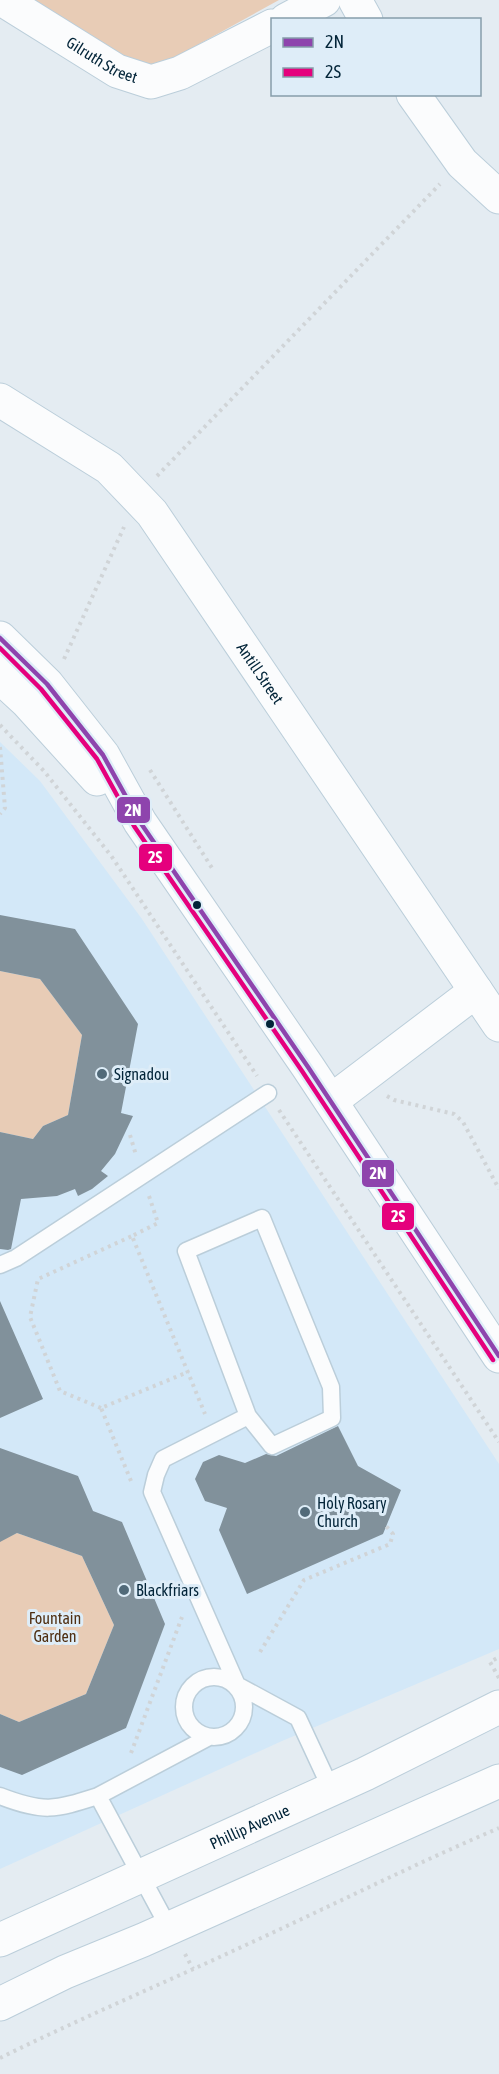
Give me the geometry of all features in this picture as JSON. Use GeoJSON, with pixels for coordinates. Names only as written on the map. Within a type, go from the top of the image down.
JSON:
{"type":"FeatureCollection","features":[{"type":"Feature","properties":{"kind":"main road","name":"Gilruth Street"},"geometry":{"type":"LineString","coordinates":[[3,0],[117,71],[151,82],[180,73],[271,27]]}},
{"type":"Feature","properties":{"kind":"main road"},"geometry":{"type":"LineString","coordinates":[[290,18],[324,0]]}},
{"type":"Feature","properties":{"kind":"main road"},"geometry":{"type":"LineString","coordinates":[[355,0],[365,18]]}},
{"type":"Feature","properties":{"kind":"main road"},"geometry":{"type":"LineString","coordinates":[[415,96],[462,163],[499,197]]}},
{"type":"Feature","properties":{"kind":"main road","name":"Antill Street"},"geometry":{"type":"LineString","coordinates":[[0,400],[109,468],[152,513],[499,1025]]}},
{"type":"Feature","properties":{"kind":"main road"},"geometry":{"type":"LineString","coordinates":[[0,638],[47,684],[104,755],[140,822],[331,1101],[499,1356]]}},
{"type":"Feature","properties":{"kind":"main road"},"geometry":{"type":"LineString","coordinates":[[0,677],[27,702],[140,822]]}},
{"type":"Feature","properties":{"kind":"main road"},"geometry":{"type":"LineString","coordinates":[[331,1101],[476,991]]}},
{"type":"Feature","properties":{"kind":"main road","name":"Phillip Avenue"},"geometry":{"type":"LineString","coordinates":[[0,1940],[331,1789],[499,1707]]}},
{"type":"Feature","properties":{"kind":"main road"},"geometry":{"type":"LineString","coordinates":[[0,2004],[65,1972],[170,1928],[499,1781]]}},
{"type":"Feature","properties":{"kind":"lane"},"geometry":{"type":"LineString","coordinates":[[0,1265],[16,1258],[268,1093]]}},
{"type":"Feature","properties":{"kind":"lane"},"geometry":{"type":"LineString","coordinates":[[262,1218],[331,1387],[332,1418],[272,1446],[248,1416],[186,1251],[262,1218]]}},
{"type":"Feature","properties":{"kind":"lane"},"geometry":{"type":"LineString","coordinates":[[248,1416],[163,1459],[152,1492],[237,1685],[244,1699],[245,1709],[242,1719],[229,1734],[219,1737],[200,1734],[186,1719],[185,1699],[195,1683],[214,1676],[224,1678],[237,1685],[298,1718],[331,1789]]}},
{"type":"Feature","properties":{"kind":"lane"},"geometry":{"type":"LineString","coordinates":[[0,1796],[27,1806],[58,1808],[98,1797],[209,1737]]}},
{"type":"Feature","properties":{"kind":"lane"},"geometry":{"type":"LineString","coordinates":[[98,1797],[170,1928]]}},
{"type":"Feature","properties":{"kind":"path"},"geometry":{"type":"LineString","coordinates":[[60,667],[90,606],[138,497],[448,176]]}},
{"type":"Feature","properties":{"kind":"path"},"geometry":{"type":"LineString","coordinates":[[0,726],[44,771],[112,857],[499,1442]]}},
{"type":"Feature","properties":{"kind":"path"},"geometry":{"type":"LineString","coordinates":[[0,747],[5,808],[0,814]]}},
{"type":"Feature","properties":{"kind":"path"},"geometry":{"type":"LineString","coordinates":[[368,1074],[378,1088],[394,1100],[454,1114],[463,1122],[499,1189]]}},
{"type":"Feature","properties":{"kind":"path"},"geometry":{"type":"LineString","coordinates":[[132,1236],[38,1279],[30,1317],[60,1391],[101,1408],[188,1372]]}},
{"type":"Feature","properties":{"kind":"path"},"geometry":{"type":"LineString","coordinates":[[101,1408],[131,1482]]}},
{"type":"Feature","properties":{"kind":"path"},"geometry":{"type":"LineString","coordinates":[[260,1652],[304,1580],[390,1544],[393,1534],[386,1526]]}},
{"type":"Feature","properties":{"kind":"path"},"geometry":{"type":"LineString","coordinates":[[499,1657],[490,1662],[499,1678]]}},
{"type":"Feature","properties":{"kind":"path"},"geometry":{"type":"LineString","coordinates":[[0,2058],[72,2022],[236,1950],[499,1828]]}},
{"type":"Feature","properties":{"kind":"shaded area"},"geometry":{"type":"Polygon","coordinates":[[[0,742],[40,781],[142,919],[499,1464],[499,1649],[282,1741],[0,1869],[0,742]]]}},
{"type":"Feature","properties":{"kind":"green space"},"geometry":{"type":"Polygon","coordinates":[[[35,0],[279,0],[163,64],[144,64],[124,58],[35,0]]]}},
{"type":"Feature","properties":{"kind":"green space"},"geometry":{"type":"Polygon","coordinates":[[[0,971],[40,979],[82,1035],[68,1115],[43,1126],[33,1139],[0,1132],[0,971]]]}},
{"type":"Feature","properties":{"kind":"green space","name":"Fountain Garden"},"geometry":{"type":"Polygon","coordinates":[[[17,1533],[82,1556],[114,1625],[86,1694],[19,1722],[0,1714],[0,1541],[17,1533]]]}},
{"type":"Feature","properties":{"kind":"building","name":"Signadou"},"geometry":{"type":"Polygon","coordinates":[[[0,915],[75,929],[138,1024],[121,1113],[133,1116],[115,1154],[101,1171],[108,1176],[92,1189],[78,1196],[75,1189],[57,1196],[21,1199],[11,1249],[8,1250],[0,1249],[0,1132],[33,1139],[43,1126],[68,1115],[82,1035],[40,979],[0,971],[0,915]]]}},
{"type":"Feature","properties":{"kind":"building"},"geometry":{"type":"Polygon","coordinates":[[[0,1301],[43,1399],[0,1418],[0,1301]]]}},
{"type":"Feature","properties":{"kind":"building","name":"Holy Rosary Church"},"geometry":{"type":"Polygon","coordinates":[[[338,1426],[358,1466],[401,1490],[383,1534],[247,1594],[219,1530],[227,1508],[205,1501],[195,1479],[203,1462],[219,1455],[245,1463],[266,1454],[276,1456],[338,1426]]]}},
{"type":"Feature","properties":{"kind":"building","name":"Blackfriars"},"geometry":{"type":"Polygon","coordinates":[[[0,1448],[78,1476],[93,1511],[122,1522],[165,1624],[126,1728],[22,1775],[0,1767],[0,1714],[19,1722],[86,1694],[114,1625],[82,1556],[17,1533],[0,1542],[0,1448]]]}},
{"type":"Feature","properties":{"kind":"transit line","name":"2N"},"geometry":{"type":"LineString","coordinates":[[0,638],[47,684],[103,755],[140,822],[308,1067],[499,1356]]}},
{"type":"Feature","properties":{"kind":"transit line","name":"2S"},"geometry":{"type":"LineString","coordinates":[[0,648],[41,689],[97,759],[134,826],[302,1071],[493,1360]]}},
{"type":"Feature","properties":{"kind":"place","name":"Signadou"},"geometry":{"type":"Point","coordinates":[102,1074]}},
{"type":"Feature","properties":{"kind":"place","name":"Holy Rosary Church"},"geometry":{"type":"Point","coordinates":[305,1512]}},
{"type":"Feature","properties":{"kind":"place","name":"Blackfriars"},"geometry":{"type":"Point","coordinates":[124,1590]}}]}
